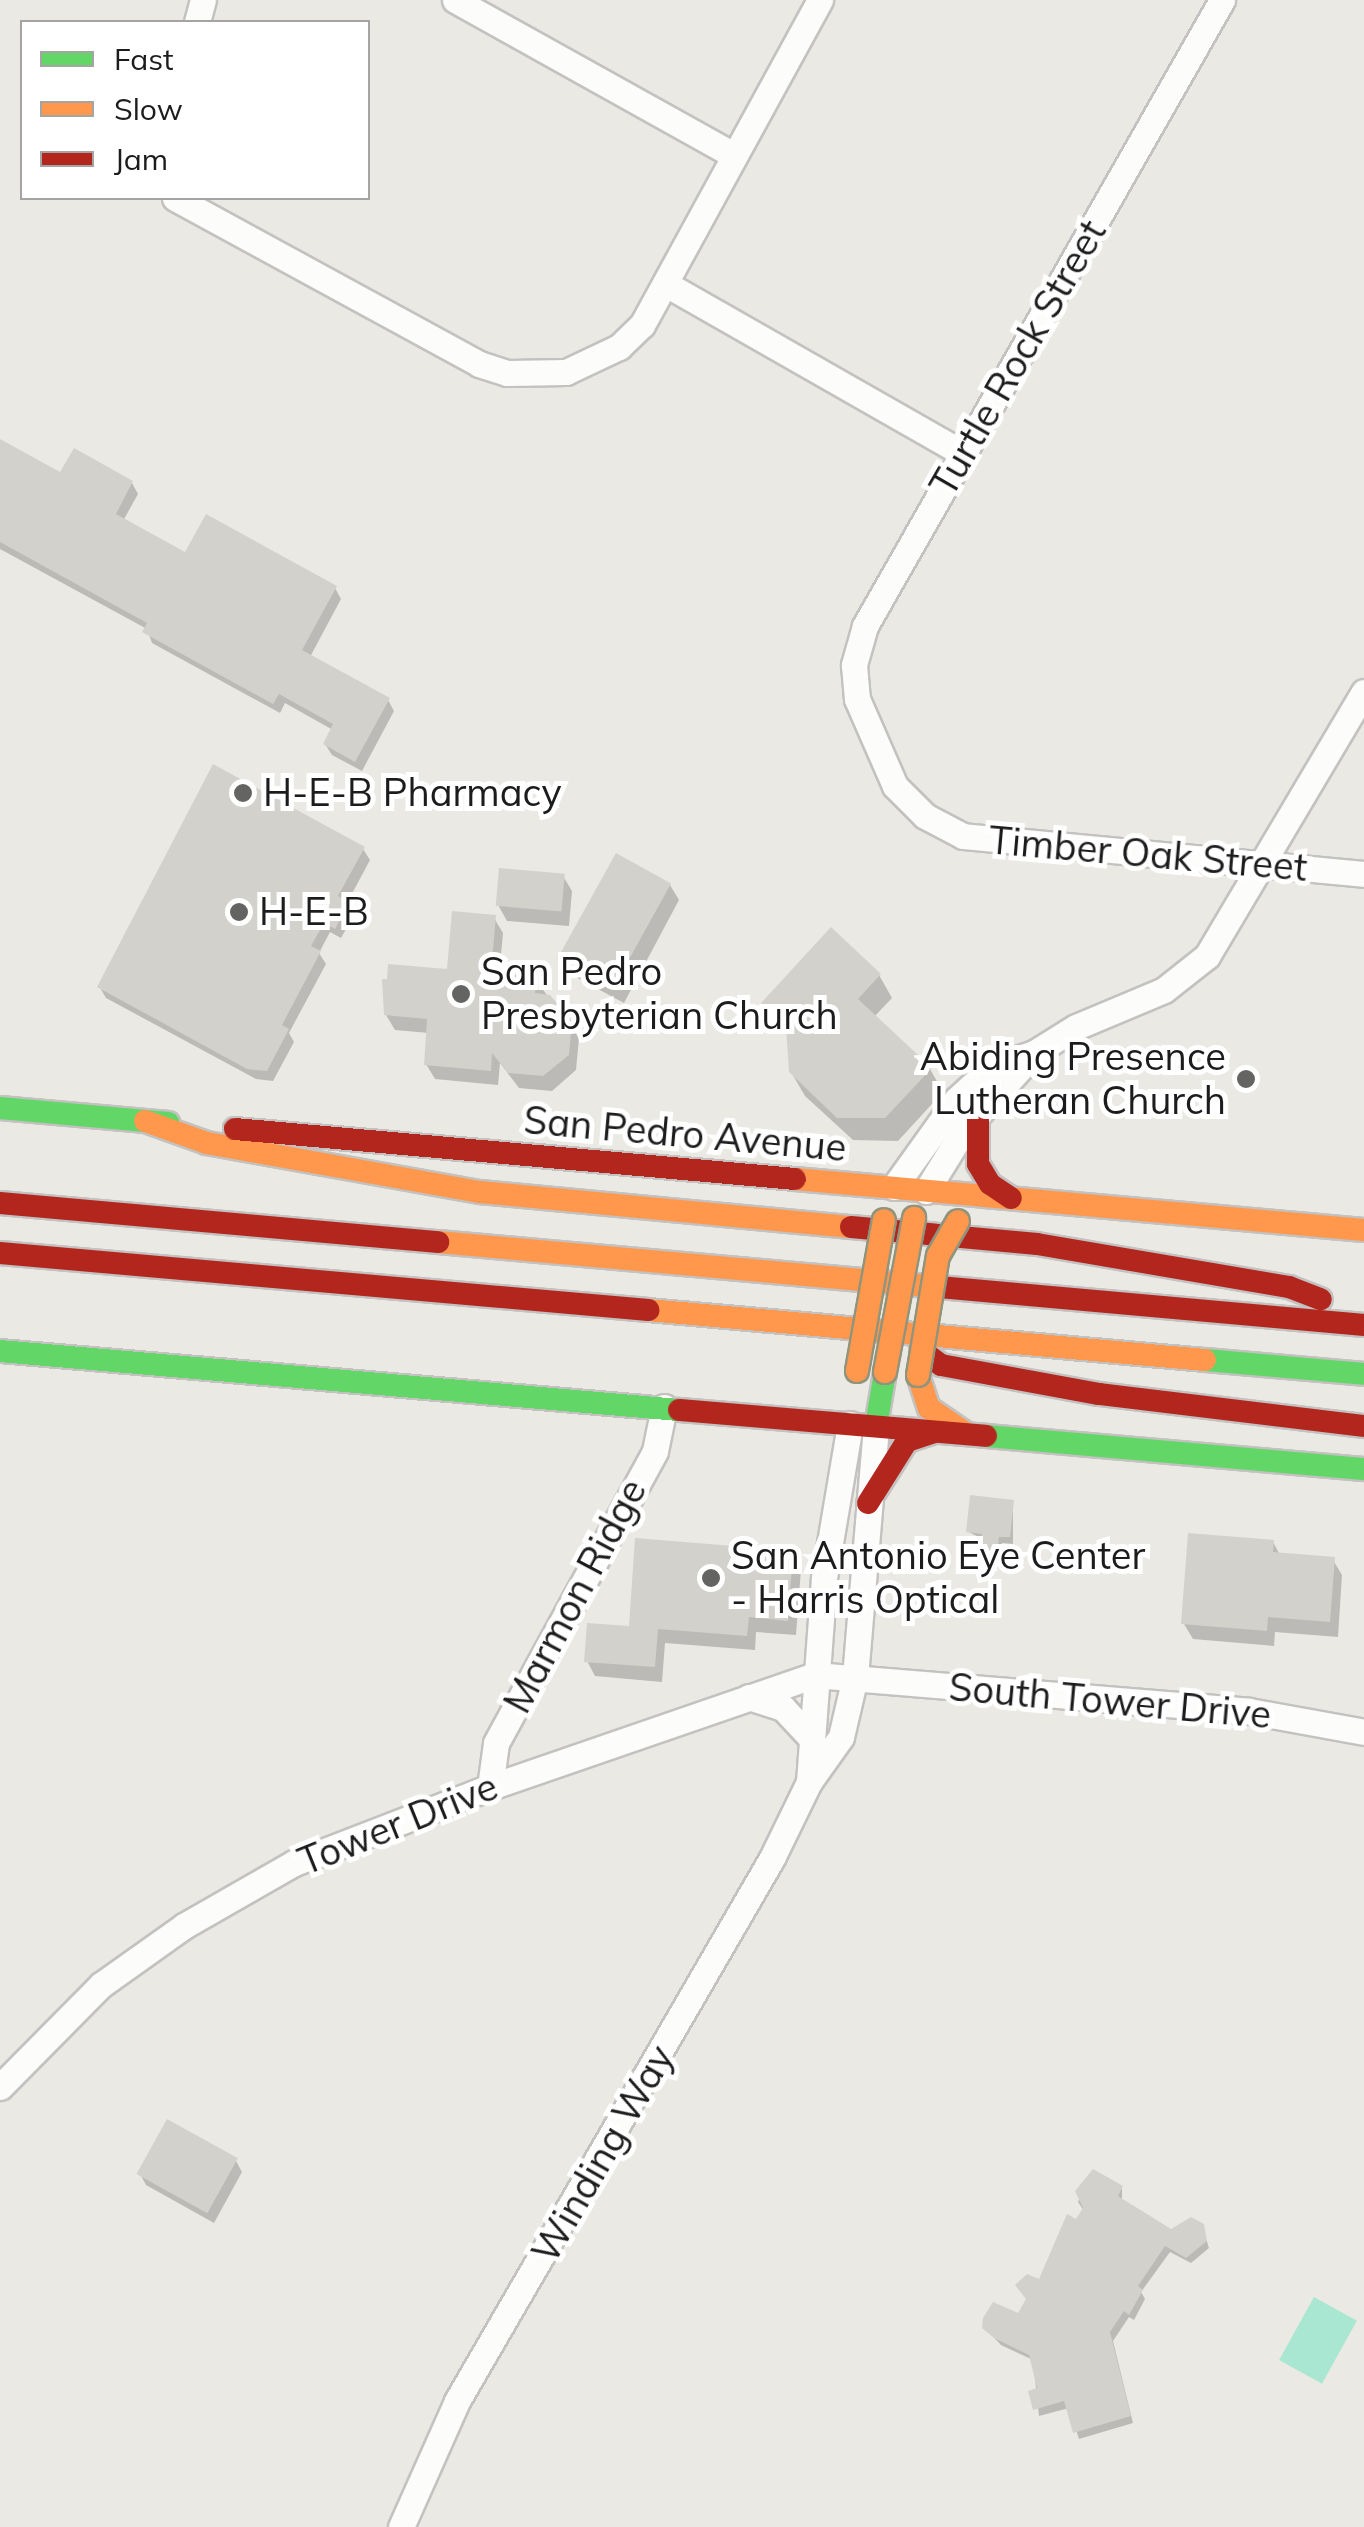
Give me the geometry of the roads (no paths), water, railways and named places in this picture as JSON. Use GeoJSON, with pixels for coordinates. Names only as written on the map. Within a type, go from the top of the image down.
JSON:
{"type":"FeatureCollection","features":[{"type":"Feature","properties":{"kind":"main road","name":"San Pedro Avenue"},"geometry":{"type":"LineString","coordinates":[[0,1108],[1364,1230]]}},
{"type":"Feature","properties":{"kind":"main road"},"geometry":{"type":"LineString","coordinates":[[968,1434],[929,1408],[918,1375],[938,1256],[958,1221],[1006,1198],[987,1181],[978,1164],[978,1112]]}},
{"type":"Feature","properties":{"kind":"main road"},"geometry":{"type":"LineString","coordinates":[[145,1121],[207,1143],[496,1194],[1102,1253],[1289,1287],[1364,1315]]}},
{"type":"Feature","properties":{"kind":"main road"},"geometry":{"type":"LineString","coordinates":[[850,1424],[884,1220],[894,1187]]}},
{"type":"Feature","properties":{"kind":"main road"},"geometry":{"type":"LineString","coordinates":[[876,1426],[914,1218],[926,1191]]}},
{"type":"Feature","properties":{"kind":"main road"},"geometry":{"type":"LineString","coordinates":[[0,1203],[1364,1324]]}},
{"type":"Feature","properties":{"kind":"main road"},"geometry":{"type":"LineString","coordinates":[[0,1253],[1364,1374]]}},
{"type":"Feature","properties":{"kind":"main road"},"geometry":{"type":"LineString","coordinates":[[900,1333],[941,1365],[1203,1410],[1364,1426]]}},
{"type":"Feature","properties":{"kind":"main road"},"geometry":{"type":"LineString","coordinates":[[0,1351],[1364,1469]]}},
{"type":"Feature","properties":{"kind":"main road"},"geometry":{"type":"LineString","coordinates":[[868,1504],[907,1441],[934,1432]]}},
{"type":"Feature","properties":{"kind":"street"},"geometry":{"type":"LineString","coordinates":[[455,0],[734,155]]}},
{"type":"Feature","properties":{"kind":"street"},"geometry":{"type":"LineString","coordinates":[[180,200],[465,358],[507,373],[566,372],[594,362],[642,326],[820,0]]}},
{"type":"Feature","properties":{"kind":"street","name":"Turtle Rock Street"},"geometry":{"type":"LineString","coordinates":[[868,726],[856,700],[854,665],[865,626],[1222,0]]}},
{"type":"Feature","properties":{"kind":"street"},"geometry":{"type":"LineString","coordinates":[[666,284],[964,454]]}},
{"type":"Feature","properties":{"kind":"street"},"geometry":{"type":"LineString","coordinates":[[894,1187],[957,1099],[992,1068],[1034,1053],[1186,975],[1218,942],[1364,692]]}},
{"type":"Feature","properties":{"kind":"street","name":"Timber Oak Street"},"geometry":{"type":"LineString","coordinates":[[868,726],[895,786],[925,816],[964,836],[1364,874]]}},
{"type":"Feature","properties":{"kind":"street"},"geometry":{"type":"LineString","coordinates":[[926,1191],[978,1112],[1034,1053]]}},
{"type":"Feature","properties":{"kind":"street","name":"Marmon Ridge"},"geometry":{"type":"LineString","coordinates":[[490,1786],[496,1742],[655,1451],[664,1407]]}},
{"type":"Feature","properties":{"kind":"street","name":"Winding Way"},"geometry":{"type":"LineString","coordinates":[[809,1782],[808,1735],[831,1537],[850,1424]]}},
{"type":"Feature","properties":{"kind":"street","name":"Winding Way"},"geometry":{"type":"LineString","coordinates":[[400,2527],[458,2402],[772,1858],[809,1782],[840,1738],[855,1677],[876,1426]]}},
{"type":"Feature","properties":{"kind":"street"},"geometry":{"type":"LineString","coordinates":[[831,1537],[866,1539]]}},
{"type":"Feature","properties":{"kind":"street","name":"Tower Drive"},"geometry":{"type":"LineString","coordinates":[[0,2087],[101,1985],[184,1926],[294,1863],[490,1786],[815,1675],[855,1677]]}},
{"type":"Feature","properties":{"kind":"street","name":"South Tower Drive"},"geometry":{"type":"LineString","coordinates":[[855,1677],[1249,1711],[1364,1732]]}},
{"type":"Feature","properties":{"kind":"street"},"geometry":{"type":"LineString","coordinates":[[749,1697],[783,1708],[808,1735]]}},
{"type":"Feature","properties":{"kind":"place","name":"H-E-B Pharmacy"},"geometry":{"type":"Point","coordinates":[243,793]}},
{"type":"Feature","properties":{"kind":"place","name":"H-E-B"},"geometry":{"type":"Point","coordinates":[239,912]}},
{"type":"Feature","properties":{"kind":"place","name":"San Pedro Presbyterian Church"},"geometry":{"type":"Point","coordinates":[461,994]}},
{"type":"Feature","properties":{"kind":"place","name":"Abiding Presence Lutheran Church"},"geometry":{"type":"Point","coordinates":[1246,1079]}},
{"type":"Feature","properties":{"kind":"place","name":"San Antonio Eye Center - Harris Optical"},"geometry":{"type":"Point","coordinates":[711,1578]}}]}
